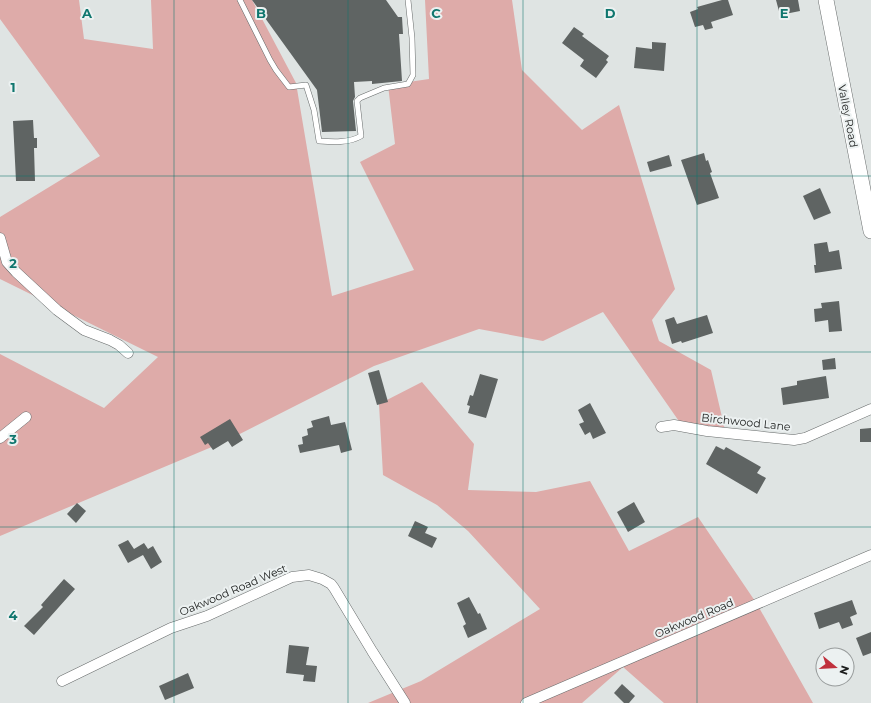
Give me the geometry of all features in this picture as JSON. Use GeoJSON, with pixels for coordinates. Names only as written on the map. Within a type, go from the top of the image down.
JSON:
{"type":"FeatureCollection","features":[{"type":"Feature","properties":{"kind":"main road","name":"Valley Road"},"geometry":{"type":"LineString","coordinates":[[826,0],[870,223]]}},
{"type":"Feature","properties":{"kind":"street"},"geometry":{"type":"LineString","coordinates":[[0,238],[7,262],[57,310],[84,330],[120,345],[128,353]]}},
{"type":"Feature","properties":{"kind":"street","name":"Birchwood Lane"},"geometry":{"type":"LineString","coordinates":[[662,427],[674,425],[707,431],[794,440],[805,438],[871,410]]}},
{"type":"Feature","properties":{"kind":"street"},"geometry":{"type":"LineString","coordinates":[[0,438],[26,417]]}},
{"type":"Feature","properties":{"kind":"street","name":"Oakwood Road"},"geometry":{"type":"LineString","coordinates":[[526,703],[871,555]]}},
{"type":"Feature","properties":{"kind":"street","name":"Oakwood Road West"},"geometry":{"type":"LineString","coordinates":[[62,681],[171,628],[207,616],[292,577],[309,575],[322,579],[331,584],[336,590],[405,703]]}},
{"type":"Feature","properties":{"kind":"lane"},"geometry":{"type":"LineString","coordinates":[[240,0],[276,70],[289,87],[306,85],[314,110],[319,141],[330,142],[354,140],[361,136],[357,101],[360,98],[384,88],[408,84],[413,75],[412,38],[408,0]]}},
{"type":"Feature","properties":{"kind":"shaded area"},"geometry":{"type":"Polygon","coordinates":[[[0,0],[79,0],[84,39],[153,49],[151,0],[252,0],[296,83],[332,296],[414,270],[360,162],[395,144],[388,85],[429,79],[425,0],[512,0],[522,70],[582,130],[619,105],[675,289],[652,320],[659,341],[711,370],[725,430],[683,427],[603,312],[543,341],[479,329],[374,366],[226,441],[0,536],[0,354],[104,408],[158,357],[0,279],[0,217],[100,156],[0,19],[0,0]]]}},
{"type":"Feature","properties":{"kind":"shaded area"},"geometry":{"type":"Polygon","coordinates":[[[422,382],[474,444],[468,490],[536,492],[590,481],[629,551],[698,517],[757,604],[813,703],[664,703],[623,667],[582,703],[368,703],[421,681],[540,609],[468,531],[437,505],[383,475],[379,404],[422,382]]]}},
{"type":"Feature","properties":{"kind":"building"},"geometry":{"type":"Polygon","coordinates":[[[252,0],[386,0],[398,17],[402,17],[403,34],[399,34],[402,81],[372,84],[372,81],[354,82],[355,97],[353,101],[356,131],[322,132],[317,90],[252,0]]]}},
{"type":"Feature","properties":{"kind":"building"},"geometry":{"type":"Polygon","coordinates":[[[722,0],[728,0],[733,15],[711,22],[713,28],[705,30],[703,25],[695,27],[690,12],[698,9],[697,7],[722,0]]]}},
{"type":"Feature","properties":{"kind":"building"},"geometry":{"type":"Polygon","coordinates":[[[776,0],[798,0],[800,11],[780,15],[776,0]]]}},
{"type":"Feature","properties":{"kind":"building"},"geometry":{"type":"Polygon","coordinates":[[[574,27],[584,34],[582,36],[609,56],[606,60],[608,62],[596,78],[580,66],[584,60],[562,43],[574,27]]]}},
{"type":"Feature","properties":{"kind":"building"},"geometry":{"type":"Polygon","coordinates":[[[652,42],[666,43],[664,71],[634,68],[636,47],[652,49],[652,42]]]}},
{"type":"Feature","properties":{"kind":"building"},"geometry":{"type":"Polygon","coordinates":[[[33,120],[34,138],[37,138],[37,148],[34,148],[35,181],[16,181],[13,121],[33,120]]]}},
{"type":"Feature","properties":{"kind":"building"},"geometry":{"type":"Polygon","coordinates":[[[704,153],[706,161],[708,160],[712,172],[710,173],[719,198],[697,205],[681,160],[704,153]]]}},
{"type":"Feature","properties":{"kind":"building"},"geometry":{"type":"Polygon","coordinates":[[[669,155],[672,166],[650,172],[647,162],[669,155]]]}},
{"type":"Feature","properties":{"kind":"building"},"geometry":{"type":"Polygon","coordinates":[[[820,188],[831,213],[814,220],[803,196],[820,188]]]}},
{"type":"Feature","properties":{"kind":"building"},"geometry":{"type":"Polygon","coordinates":[[[827,242],[829,252],[839,250],[842,269],[815,273],[814,265],[816,265],[814,244],[827,242]]]}},
{"type":"Feature","properties":{"kind":"building"},"geometry":{"type":"Polygon","coordinates":[[[839,301],[842,331],[829,332],[828,320],[815,322],[814,309],[822,308],[821,303],[839,301]]]}},
{"type":"Feature","properties":{"kind":"building"},"geometry":{"type":"Polygon","coordinates":[[[707,315],[713,333],[682,343],[681,341],[672,344],[665,320],[674,317],[677,324],[707,315]]]}},
{"type":"Feature","properties":{"kind":"building"},"geometry":{"type":"Polygon","coordinates":[[[835,358],[836,369],[823,370],[822,360],[835,358]]]}},
{"type":"Feature","properties":{"kind":"building"},"geometry":{"type":"Polygon","coordinates":[[[379,370],[388,402],[377,405],[368,373],[379,370]]]}},
{"type":"Feature","properties":{"kind":"building"},"geometry":{"type":"Polygon","coordinates":[[[480,374],[498,379],[486,418],[468,413],[470,406],[467,405],[470,395],[473,396],[480,374]]]}},
{"type":"Feature","properties":{"kind":"building"},"geometry":{"type":"Polygon","coordinates":[[[826,376],[829,398],[783,405],[781,388],[797,385],[797,381],[826,376]]]}},
{"type":"Feature","properties":{"kind":"building"},"geometry":{"type":"Polygon","coordinates":[[[590,403],[606,433],[593,439],[590,432],[585,435],[579,424],[584,422],[578,410],[590,403]]]}},
{"type":"Feature","properties":{"kind":"building"},"geometry":{"type":"Polygon","coordinates":[[[329,416],[331,425],[345,422],[352,450],[341,453],[339,445],[300,453],[298,445],[303,444],[302,437],[308,435],[307,429],[313,427],[311,421],[329,416]]]}},
{"type":"Feature","properties":{"kind":"building"},"geometry":{"type":"Polygon","coordinates":[[[230,419],[243,440],[232,447],[228,441],[213,450],[208,443],[205,445],[200,437],[230,419]]]}},
{"type":"Feature","properties":{"kind":"building"},"geometry":{"type":"Polygon","coordinates":[[[871,428],[871,442],[860,442],[860,429],[871,428]]]}},
{"type":"Feature","properties":{"kind":"building"},"geometry":{"type":"Polygon","coordinates":[[[716,446],[724,450],[726,447],[761,467],[757,473],[766,478],[757,494],[706,464],[716,446]]]}},
{"type":"Feature","properties":{"kind":"building"},"geometry":{"type":"Polygon","coordinates":[[[634,502],[645,522],[628,532],[617,512],[634,502]]]}},
{"type":"Feature","properties":{"kind":"building"},"geometry":{"type":"Polygon","coordinates":[[[77,503],[86,511],[76,523],[67,514],[77,503]]]}},
{"type":"Feature","properties":{"kind":"building"},"geometry":{"type":"Polygon","coordinates":[[[415,521],[428,527],[425,533],[437,538],[432,548],[408,536],[415,521]]]}},
{"type":"Feature","properties":{"kind":"building"},"geometry":{"type":"Polygon","coordinates":[[[128,540],[134,549],[144,543],[148,549],[153,546],[162,562],[151,569],[143,555],[128,563],[118,545],[128,540]]]}},
{"type":"Feature","properties":{"kind":"building"},"geometry":{"type":"Polygon","coordinates":[[[64,579],[75,589],[34,635],[24,626],[43,607],[41,605],[64,579]]]}},
{"type":"Feature","properties":{"kind":"building"},"geometry":{"type":"Polygon","coordinates":[[[469,597],[478,614],[480,613],[487,629],[468,638],[463,626],[466,624],[457,603],[469,597]]]}},
{"type":"Feature","properties":{"kind":"building"},"geometry":{"type":"Polygon","coordinates":[[[852,600],[857,614],[850,617],[853,625],[842,629],[839,622],[819,629],[814,613],[852,600]]]}},
{"type":"Feature","properties":{"kind":"building"},"geometry":{"type":"Polygon","coordinates":[[[871,632],[871,653],[863,656],[856,638],[871,632]]]}},
{"type":"Feature","properties":{"kind":"building"},"geometry":{"type":"Polygon","coordinates":[[[289,645],[309,647],[306,665],[317,666],[315,682],[303,681],[304,675],[286,673],[289,645]]]}},
{"type":"Feature","properties":{"kind":"building"},"geometry":{"type":"Polygon","coordinates":[[[188,673],[194,688],[165,700],[159,686],[188,673]]]}},
{"type":"Feature","properties":{"kind":"building"},"geometry":{"type":"Polygon","coordinates":[[[622,684],[635,696],[629,703],[624,703],[614,693],[622,684]]]}}]}
